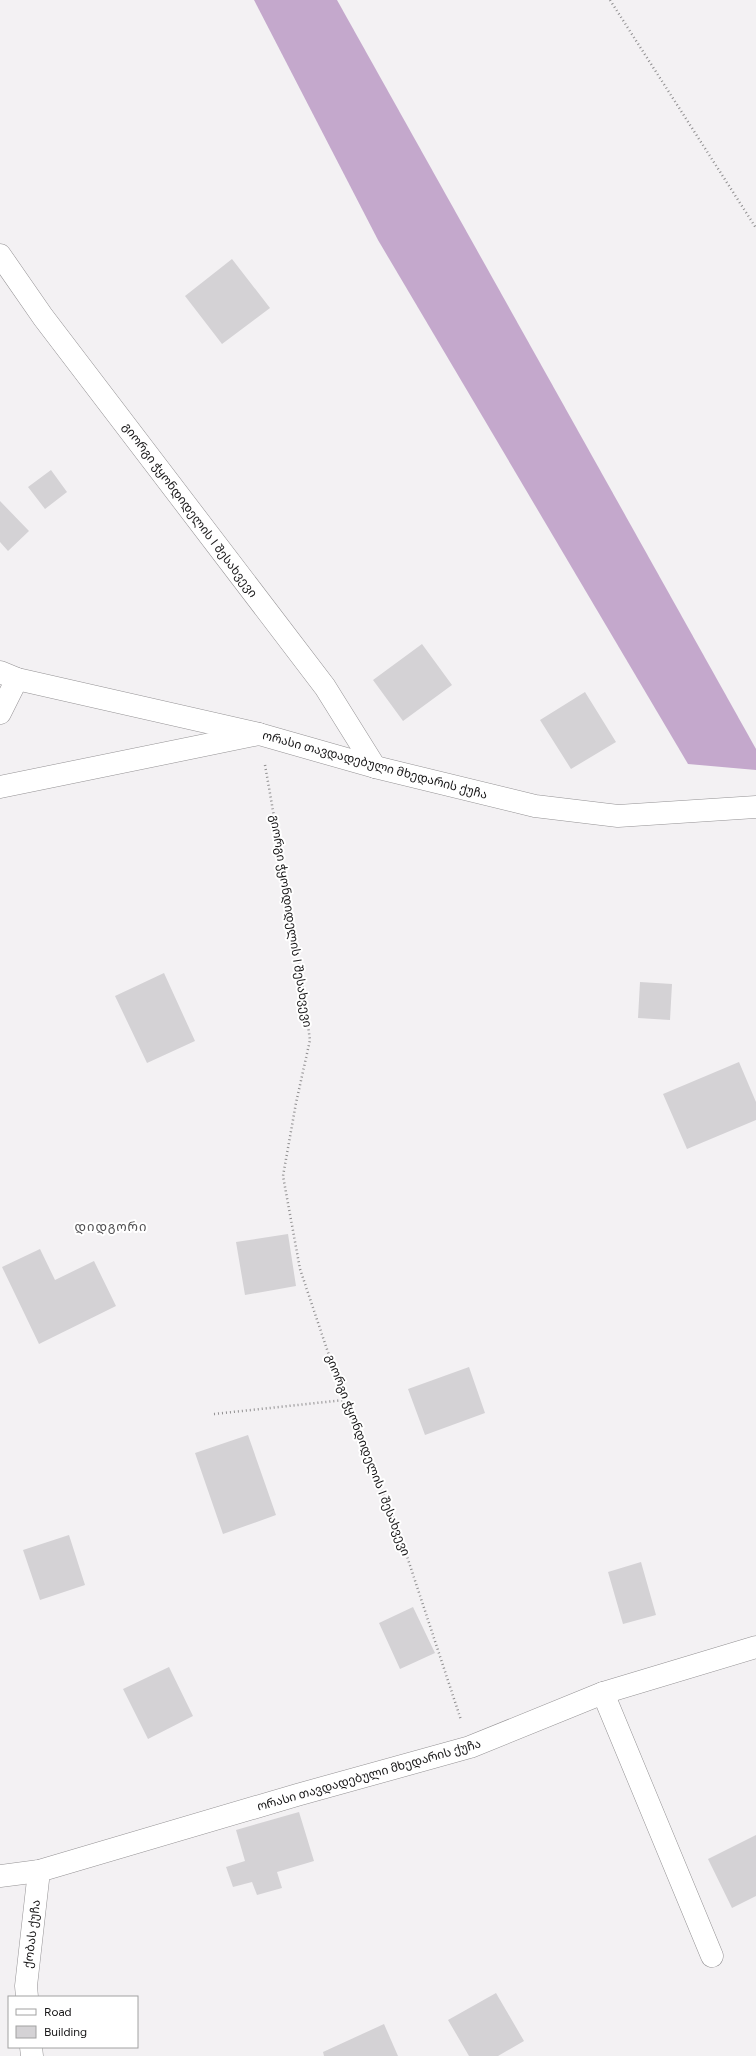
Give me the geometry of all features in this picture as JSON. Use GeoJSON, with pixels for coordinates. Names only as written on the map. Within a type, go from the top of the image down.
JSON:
{"type":"FeatureCollection","features":[{"type":"Feature","properties":{"kind":"street","name":"გიორგი ჭყონდიდელის I შესახვევი"},"geometry":{"type":"LineString","coordinates":[[0,255],[43,317],[325,687],[375,767]]}},
{"type":"Feature","properties":{"kind":"street","name":"ორასი თავდადებული მხედარის ქუჩა"},"geometry":{"type":"LineString","coordinates":[[8,675],[260,734],[375,767],[535,806],[618,816],[756,807]]}},
{"type":"Feature","properties":{"kind":"street"},"geometry":{"type":"LineString","coordinates":[[0,713],[8,675]]}},
{"type":"Feature","properties":{"kind":"street"},"geometry":{"type":"LineString","coordinates":[[0,787],[260,734]]}},
{"type":"Feature","properties":{"kind":"street","name":"ორასი თავდადებული მხედარის ქუჩა"},"geometry":{"type":"LineString","coordinates":[[0,1876],[39,1871],[297,1795],[470,1748],[603,1693],[756,1647]]}},
{"type":"Feature","properties":{"kind":"street"},"geometry":{"type":"LineString","coordinates":[[603,1693],[712,1956]]}},
{"type":"Feature","properties":{"kind":"street","name":"ქობას ქუჩა"},"geometry":{"type":"LineString","coordinates":[[27,1996],[26,1986],[39,1871]]}},
{"type":"Feature","properties":{"kind":"path"},"geometry":{"type":"LineString","coordinates":[[610,0],[756,228]]}},
{"type":"Feature","properties":{"kind":"path","name":"გიორგი ჭყონდიდელის I შესახვევი"},"geometry":{"type":"LineString","coordinates":[[260,734],[297,948],[310,1040],[296,1103],[283,1176],[300,1269],[344,1400],[398,1529],[470,1748]]}},
{"type":"Feature","properties":{"kind":"path"},"geometry":{"type":"LineString","coordinates":[[214,1414],[344,1400]]}},
{"type":"Feature","properties":{"kind":"shaded area"},"geometry":{"type":"Polygon","coordinates":[[[254,0],[337,0],[756,749],[756,770],[688,764],[378,240],[254,0]]]}},
{"type":"Feature","properties":{"kind":"building"},"geometry":{"type":"Polygon","coordinates":[[[232,259],[270,308],[222,344],[185,296],[232,259]]]}},
{"type":"Feature","properties":{"kind":"building"},"geometry":{"type":"Polygon","coordinates":[[[51,470],[67,492],[45,509],[28,487],[51,470]]]}},
{"type":"Feature","properties":{"kind":"building"},"geometry":{"type":"Polygon","coordinates":[[[0,501],[29,531],[8,551],[0,542],[0,501]]]}},
{"type":"Feature","properties":{"kind":"building"},"geometry":{"type":"Polygon","coordinates":[[[422,644],[452,685],[403,721],[373,680],[422,644]]]}},
{"type":"Feature","properties":{"kind":"building"},"geometry":{"type":"Polygon","coordinates":[[[585,692],[616,742],[571,769],[540,720],[585,692]]]}},
{"type":"Feature","properties":{"kind":"building"},"geometry":{"type":"Polygon","coordinates":[[[164,973],[195,1041],[147,1063],[115,996],[164,973]]]}},
{"type":"Feature","properties":{"kind":"building"},"geometry":{"type":"Polygon","coordinates":[[[640,982],[672,984],[670,1020],[638,1018],[640,982]]]}},
{"type":"Feature","properties":{"kind":"building"},"geometry":{"type":"Polygon","coordinates":[[[739,1062],[756,1102],[756,1120],[687,1149],[663,1094],[739,1062]]]}},
{"type":"Feature","properties":{"kind":"building"},"geometry":{"type":"Polygon","coordinates":[[[288,1234],[296,1286],[245,1295],[236,1242],[288,1234]]]}},
{"type":"Feature","properties":{"kind":"building"},"geometry":{"type":"Polygon","coordinates":[[[40,1249],[55,1280],[94,1261],[116,1306],[39,1344],[2,1267],[40,1249]]]}},
{"type":"Feature","properties":{"kind":"building"},"geometry":{"type":"Polygon","coordinates":[[[469,1367],[485,1413],[425,1435],[408,1389],[469,1367]]]}},
{"type":"Feature","properties":{"kind":"building"},"geometry":{"type":"Polygon","coordinates":[[[248,1435],[276,1515],[223,1534],[195,1453],[248,1435]]]}},
{"type":"Feature","properties":{"kind":"building"},"geometry":{"type":"Polygon","coordinates":[[[69,1535],[85,1585],[40,1600],[23,1550],[69,1535]]]}},
{"type":"Feature","properties":{"kind":"building"},"geometry":{"type":"Polygon","coordinates":[[[641,1562],[656,1615],[623,1624],[608,1572],[641,1562]]]}},
{"type":"Feature","properties":{"kind":"building"},"geometry":{"type":"Polygon","coordinates":[[[413,1607],[435,1653],[400,1669],[379,1623],[413,1607]]]}},
{"type":"Feature","properties":{"kind":"building"},"geometry":{"type":"Polygon","coordinates":[[[169,1667],[193,1716],[148,1739],[123,1689],[169,1667]]]}},
{"type":"Feature","properties":{"kind":"building"},"geometry":{"type":"Polygon","coordinates":[[[299,1812],[314,1861],[277,1872],[282,1888],[257,1895],[252,1882],[233,1887],[226,1867],[245,1861],[236,1830],[299,1812]]]}},
{"type":"Feature","properties":{"kind":"building"},"geometry":{"type":"Polygon","coordinates":[[[756,1835],[756,1896],[732,1908],[708,1859],[756,1835]]]}},
{"type":"Feature","properties":{"kind":"building"},"geometry":{"type":"Polygon","coordinates":[[[496,1993],[524,2041],[498,2056],[469,2056],[448,2020],[496,1993]]]}},
{"type":"Feature","properties":{"kind":"building"},"geometry":{"type":"Polygon","coordinates":[[[384,2024],[398,2056],[324,2056],[323,2052],[384,2024]]]}},
{"type":"Feature","properties":{"kind":"district","name":"დიდგორი"},"geometry":{"type":"Point","coordinates":[111,1226]}}]}
